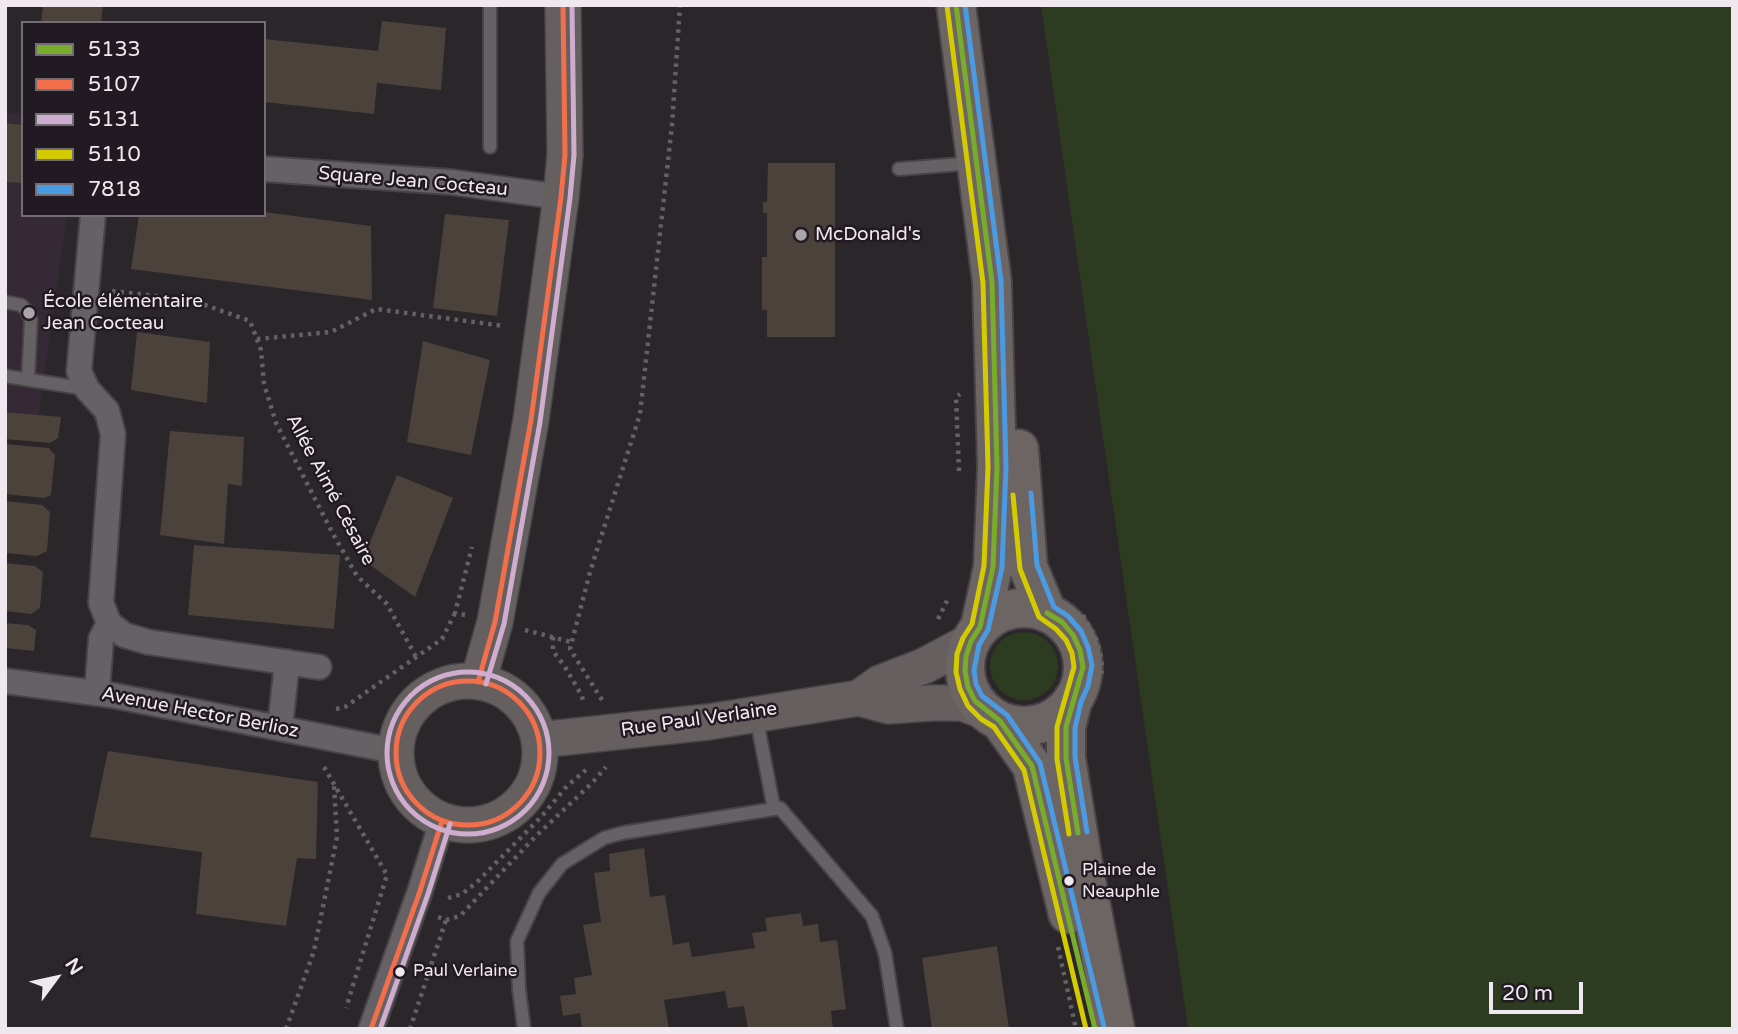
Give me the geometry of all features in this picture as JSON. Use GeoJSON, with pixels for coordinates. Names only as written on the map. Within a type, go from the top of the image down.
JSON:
{"type":"FeatureCollection","features":[{"type":"Feature","properties":{"kind":"main road"},"geometry":{"type":"LineString","coordinates":[[956,5],[992,282],[996,467],[993,567],[976,634],[966,656],[965,671],[968,687],[975,701],[993,717],[1032,766],[1095,1029]]}},
{"type":"Feature","properties":{"kind":"main road"},"geometry":{"type":"LineString","coordinates":[[971,5],[1010,318],[1028,567],[1047,613]]}},
{"type":"Feature","properties":{"kind":"main road"},"geometry":{"type":"LineString","coordinates":[[976,634],[991,618],[1004,611],[1033,609],[1062,622],[1073,635],[1080,650],[1083,667],[1066,727],[1066,758],[1084,870],[1115,1029]]}},
{"type":"Feature","properties":{"kind":"main road"},"geometry":{"type":"LineString","coordinates":[[993,717],[1016,726],[1041,723],[1063,712],[1073,699]]}},
{"type":"Feature","properties":{"kind":"street"},"geometry":{"type":"LineString","coordinates":[[478,682],[495,622],[528,433],[561,197],[565,155],[563,5]]}},
{"type":"Feature","properties":{"kind":"street","name":"Square Jean Cocteau"},"geometry":{"type":"LineString","coordinates":[[266,170],[451,182],[561,197]]}},
{"type":"Feature","properties":{"kind":"street"},"geometry":{"type":"LineString","coordinates":[[93,217],[79,370],[87,389],[107,411],[113,434],[101,603],[109,623],[124,635],[148,642],[320,667]]}},
{"type":"Feature","properties":{"kind":"street"},"geometry":{"type":"LineString","coordinates":[[97,693],[101,639],[109,623]]}},
{"type":"Feature","properties":{"kind":"street","name":"Rue Paul Verlaine"},"geometry":{"type":"LineString","coordinates":[[859,698],[880,683],[924,666],[976,634]]}},
{"type":"Feature","properties":{"kind":"street"},"geometry":{"type":"LineString","coordinates":[[280,728],[287,662]]}},
{"type":"Feature","properties":{"kind":"street","name":"Avenue Hector Berlioz"},"geometry":{"type":"LineString","coordinates":[[5,681],[97,693],[395,751]]}},
{"type":"Feature","properties":{"kind":"street"},"geometry":{"type":"LineString","coordinates":[[458,681],[495,686],[511,695],[524,708],[539,740],[539,762],[534,783],[522,801],[505,816],[485,824],[463,826],[442,821],[422,810],[407,793],[398,773],[395,751],[399,731],[408,712],[421,697],[438,687],[458,681]]}},
{"type":"Feature","properties":{"kind":"street","name":"Rue Paul Verlaine"},"geometry":{"type":"LineString","coordinates":[[539,740],[683,724],[859,698],[888,706],[962,704],[993,717]]}},
{"type":"Feature","properties":{"kind":"street"},"geometry":{"type":"LineString","coordinates":[[371,1029],[442,821]]}},
{"type":"Feature","properties":{"kind":"lane"},"geometry":{"type":"LineString","coordinates":[[490,5],[490,147]]}},
{"type":"Feature","properties":{"kind":"lane"},"geometry":{"type":"LineString","coordinates":[[899,169],[976,162]]}},
{"type":"Feature","properties":{"kind":"lane"},"geometry":{"type":"LineString","coordinates":[[5,302],[21,305],[32,320],[28,379]]}},
{"type":"Feature","properties":{"kind":"lane"},"geometry":{"type":"LineString","coordinates":[[5,376],[87,389]]}},
{"type":"Feature","properties":{"kind":"lane"},"geometry":{"type":"LineString","coordinates":[[756,714],[774,809]]}},
{"type":"Feature","properties":{"kind":"lane"},"geometry":{"type":"LineString","coordinates":[[524,1029],[517,940],[539,893],[562,864],[604,838],[622,833],[780,808],[872,916],[885,953],[897,1029]]}},
{"type":"Feature","properties":{"kind":"path"},"geometry":{"type":"LineString","coordinates":[[603,704],[569,649],[640,414],[672,125],[680,5]]}},
{"type":"Feature","properties":{"kind":"path"},"geometry":{"type":"LineString","coordinates":[[87,288],[191,299],[250,321],[257,339],[331,332],[376,309],[504,326]]}},
{"type":"Feature","properties":{"kind":"path","name":"Allée Aimé Césaire"},"geometry":{"type":"LineString","coordinates":[[257,339],[261,350],[264,384],[276,423],[331,532],[357,576],[387,604],[416,657]]}},
{"type":"Feature","properties":{"kind":"path"},"geometry":{"type":"LineString","coordinates":[[936,624],[951,593]]}},
{"type":"Feature","properties":{"kind":"path"},"geometry":{"type":"LineString","coordinates":[[553,637],[553,651],[582,696],[585,710]]}},
{"type":"Feature","properties":{"kind":"path"},"geometry":{"type":"LineString","coordinates":[[410,1029],[446,920],[460,916],[535,837],[592,783],[607,766],[609,759]]}},
{"type":"Feature","properties":{"kind":"path"},"geometry":{"type":"LineString","coordinates":[[440,898],[452,898],[477,882],[535,824],[567,786],[594,764]]}},
{"type":"Feature","properties":{"kind":"path"},"geometry":{"type":"LineString","coordinates":[[286,1029],[314,951],[335,850],[337,837],[334,785]]}},
{"type":"Feature","properties":{"kind":"path"},"geometry":{"type":"LineString","coordinates":[[343,1016],[381,897]]}},
{"type":"Feature","properties":{"kind":"shaded area","name":"École élémentaire Jean Cocteau"},"geometry":{"type":"Polygon","coordinates":[[[5,112],[21,114],[21,217],[67,217],[39,415],[5,411],[5,112]]]}},
{"type":"Feature","properties":{"kind":"green space"},"geometry":{"type":"Polygon","coordinates":[[[1041,5],[1733,5],[1733,1029],[1188,1029],[1041,5]]]}},
{"type":"Feature","properties":{"kind":"green space"},"geometry":{"type":"Polygon","coordinates":[[[1024,632],[1037,635],[1048,642],[1055,653],[1058,666],[1055,679],[1048,690],[1037,697],[1024,700],[1011,697],[1000,690],[993,679],[990,666],[993,653],[1000,642],[1011,635],[1024,632]]]}},
{"type":"Feature","properties":{"kind":"building"},"geometry":{"type":"Polygon","coordinates":[[[43,5],[103,5],[101,21],[41,21],[43,5]]]}},
{"type":"Feature","properties":{"kind":"building"},"geometry":{"type":"Polygon","coordinates":[[[382,21],[446,28],[441,90],[377,83],[374,114],[266,102],[266,39],[378,51],[382,21]]]}},
{"type":"Feature","properties":{"kind":"building"},"geometry":{"type":"Polygon","coordinates":[[[5,123],[21,125],[21,183],[5,182],[5,123]]]}},
{"type":"Feature","properties":{"kind":"building","name":"McDonald's"},"geometry":{"type":"Polygon","coordinates":[[[768,163],[835,163],[835,337],[767,337],[767,310],[762,310],[762,257],[767,257],[767,213],[763,213],[763,202],[767,202],[768,163]]]}},
{"type":"Feature","properties":{"kind":"building"},"geometry":{"type":"Polygon","coordinates":[[[266,212],[371,226],[372,300],[131,269],[139,217],[266,217],[266,212]]]}},
{"type":"Feature","properties":{"kind":"building"},"geometry":{"type":"Polygon","coordinates":[[[445,214],[509,220],[497,316],[433,308],[445,214]]]}},
{"type":"Feature","properties":{"kind":"building"},"geometry":{"type":"Polygon","coordinates":[[[137,332],[210,342],[207,403],[131,390],[137,332]]]}},
{"type":"Feature","properties":{"kind":"building"},"geometry":{"type":"Polygon","coordinates":[[[423,341],[490,360],[471,455],[407,442],[423,341]]]}},
{"type":"Feature","properties":{"kind":"building"},"geometry":{"type":"Polygon","coordinates":[[[5,412],[61,417],[58,438],[50,443],[5,439],[5,412]]]}},
{"type":"Feature","properties":{"kind":"building"},"geometry":{"type":"Polygon","coordinates":[[[170,431],[244,437],[242,486],[228,484],[224,544],[160,535],[170,431]]]}},
{"type":"Feature","properties":{"kind":"building"},"geometry":{"type":"Polygon","coordinates":[[[5,444],[49,448],[55,455],[51,495],[44,498],[5,494],[5,444]]]}},
{"type":"Feature","properties":{"kind":"building"},"geometry":{"type":"Polygon","coordinates":[[[397,475],[453,498],[415,597],[363,560],[397,475]]]}},
{"type":"Feature","properties":{"kind":"building"},"geometry":{"type":"Polygon","coordinates":[[[5,501],[42,505],[50,512],[47,551],[37,556],[5,553],[5,501]]]}},
{"type":"Feature","properties":{"kind":"building"},"geometry":{"type":"Polygon","coordinates":[[[194,545],[340,555],[334,629],[188,615],[194,545]]]}},
{"type":"Feature","properties":{"kind":"building"},"geometry":{"type":"Polygon","coordinates":[[[5,563],[35,566],[43,572],[40,608],[31,614],[5,611],[5,563]]]}},
{"type":"Feature","properties":{"kind":"building"},"geometry":{"type":"Polygon","coordinates":[[[5,623],[28,625],[36,630],[34,651],[5,648],[5,623]]]}},
{"type":"Feature","properties":{"kind":"building"},"geometry":{"type":"Polygon","coordinates":[[[108,751],[318,782],[316,859],[297,858],[286,926],[196,914],[202,852],[90,837],[108,751]]]}},
{"type":"Feature","properties":{"kind":"building"},"geometry":{"type":"Polygon","coordinates":[[[644,848],[650,897],[665,895],[673,945],[689,942],[692,957],[755,948],[752,933],[767,931],[765,918],[801,913],[803,926],[818,924],[820,942],[837,940],[846,1009],[831,1011],[833,1029],[748,1029],[744,1006],[728,1008],[725,991],[664,1000],[669,1029],[582,1029],[580,1013],[563,1016],[560,996],[576,994],[574,978],[592,975],[583,925],[601,922],[594,873],[610,871],[609,854],[644,848]]]}},
{"type":"Feature","properties":{"kind":"building"},"geometry":{"type":"Polygon","coordinates":[[[997,946],[1009,1029],[932,1029],[922,958],[997,946]]]}},
{"type":"Feature","properties":{"kind":"transit line","name":"5107"},"geometry":{"type":"LineString","coordinates":[[478,682],[495,622],[531,420],[561,197],[565,155],[563,5]]}},
{"type":"Feature","properties":{"kind":"transit line","name":"5131"},"geometry":{"type":"LineString","coordinates":[[486,684],[504,624],[540,422],[570,198],[574,155],[572,5]]}},
{"type":"Feature","properties":{"kind":"transit line","name":"5133"},"geometry":{"type":"LineString","coordinates":[[956,5],[992,282],[997,467],[993,567],[980,627],[971,641],[965,671],[968,687],[975,701],[1000,721],[1032,766],[1095,1029]]}},
{"type":"Feature","properties":{"kind":"transit line","name":"7818"},"geometry":{"type":"LineString","coordinates":[[965,5],[1001,281],[1006,467],[1002,568],[988,630],[979,645],[974,670],[976,684],[982,696],[1007,715],[1040,763],[1104,1027]]}},
{"type":"Feature","properties":{"kind":"transit line","name":"5110"},"geometry":{"type":"LineString","coordinates":[[947,6],[983,283],[988,467],[984,566],[972,624],[957,654],[956,672],[968,706],[994,727],[1024,770],[1086,1029]]}},
{"type":"Feature","properties":{"kind":"transit line","name":"7818"},"geometry":{"type":"LineString","coordinates":[[1031,493],[1037,565],[1054,607],[1068,616],[1081,631],[1092,665],[1075,728],[1075,757],[1087,832]]}},
{"type":"Feature","properties":{"kind":"transit line","name":"5110"},"geometry":{"type":"LineString","coordinates":[[1013,495],[1020,569],[1039,617],[1056,629],[1066,640],[1072,653],[1074,667],[1057,727],[1057,759],[1069,834]]}},
{"type":"Feature","properties":{"kind":"transit line","name":"5133"},"geometry":{"type":"LineString","coordinates":[[1047,613],[1062,622],[1073,635],[1080,650],[1083,667],[1066,727],[1066,758],[1078,833]]}},
{"type":"Feature","properties":{"kind":"transit line","name":"5131"},"geometry":{"type":"LineString","coordinates":[[468,672],[499,678],[525,696],[543,722],[549,753],[543,784],[525,810],[499,828],[468,834],[437,828],[411,810],[393,784],[387,753],[393,722],[411,696],[437,678],[468,672]]}},
{"type":"Feature","properties":{"kind":"transit line","name":"5107"},"geometry":{"type":"LineString","coordinates":[[468,681],[496,686],[519,702],[535,725],[540,753],[535,781],[519,804],[496,820],[468,825],[440,820],[417,804],[401,781],[396,753],[401,725],[417,702],[440,686],[468,681]]}},
{"type":"Feature","properties":{"kind":"transit line","name":"5107"},"geometry":{"type":"LineString","coordinates":[[371,1029],[442,821]]}},
{"type":"Feature","properties":{"kind":"transit line","name":"5131"},"geometry":{"type":"LineString","coordinates":[[380,1029],[450,824]]}},
{"type":"Feature","properties":{"kind":"place","name":"McDonald's"},"geometry":{"type":"Point","coordinates":[801,235]}},
{"type":"Feature","properties":{"kind":"place","name":"École élémentaire Jean Cocteau"},"geometry":{"type":"Point","coordinates":[29,313]}},
{"type":"Feature","properties":{"kind":"place","name":"Plaine de Neauphle"},"geometry":{"type":"Point","coordinates":[1069,881]}},
{"type":"Feature","properties":{"kind":"place","name":"Paul Verlaine"},"geometry":{"type":"Point","coordinates":[400,972]}}]}
